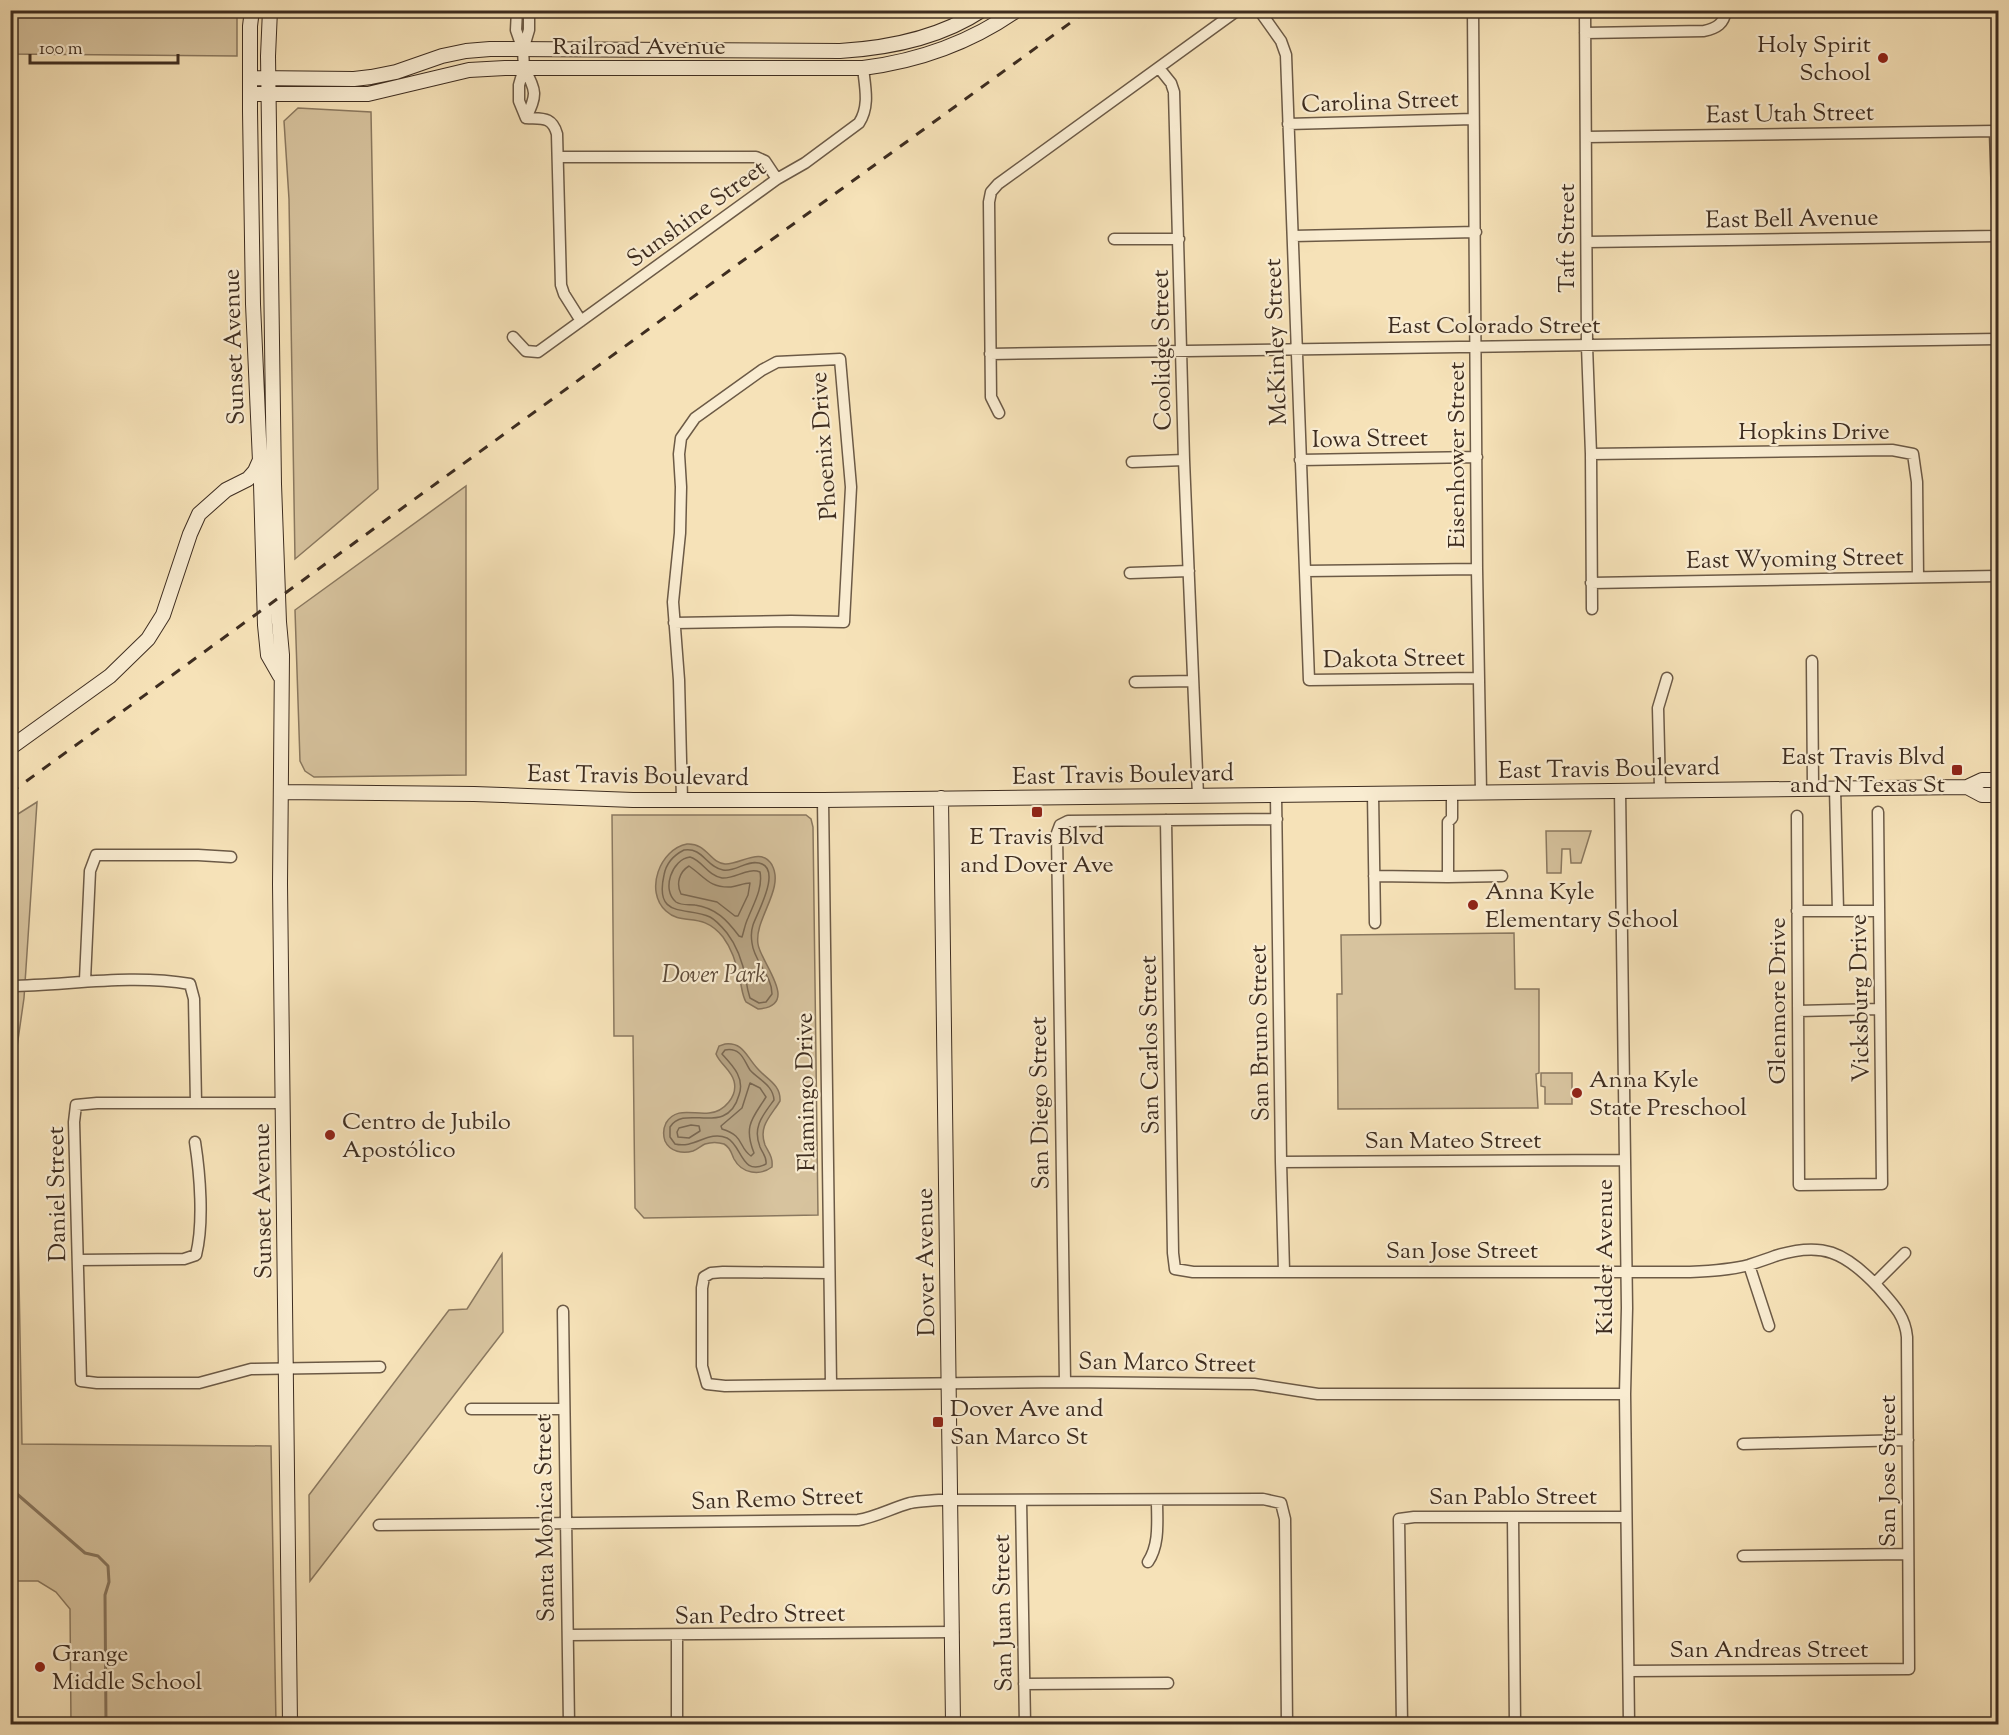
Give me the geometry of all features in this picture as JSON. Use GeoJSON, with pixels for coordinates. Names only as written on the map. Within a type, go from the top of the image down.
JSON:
{"type":"FeatureCollection","features":[{"type":"Feature","properties":{"kind":"main road","name":"Sunset Avenue"},"geometry":{"type":"LineString","coordinates":[[252,10],[250,94],[253,304],[260,462],[268,484]]}},
{"type":"Feature","properties":{"kind":"main road","name":"Sunset Avenue"},"geometry":{"type":"LineString","coordinates":[[270,10],[268,484],[282,655],[280,792],[291,1725]]}},
{"type":"Feature","properties":{"kind":"main road","name":"Railroad Avenue"},"geometry":{"type":"LineString","coordinates":[[250,78],[354,79],[371,77],[466,51],[866,50],[917,39],[947,29],[982,10]]}},
{"type":"Feature","properties":{"kind":"main road","name":"Railroad Avenue"},"geometry":{"type":"LineString","coordinates":[[250,94],[368,94],[470,70],[863,68],[904,62],[957,45],[1012,12]]}},
{"type":"Feature","properties":{"kind":"main road"},"geometry":{"type":"LineString","coordinates":[[10,748],[110,676],[148,639],[163,615],[190,534],[200,514],[226,490],[248,479],[260,462]]}},
{"type":"Feature","properties":{"kind":"main road"},"geometry":{"type":"LineString","coordinates":[[236,486],[268,484]]}},
{"type":"Feature","properties":{"kind":"main road","name":"East Travis Boulevard"},"geometry":{"type":"LineString","coordinates":[[280,792],[474,794],[682,800],[823,800],[1967,787],[1982,780],[1998,780]]}},
{"type":"Feature","properties":{"kind":"main road","name":"East Travis Boulevard"},"geometry":{"type":"LineString","coordinates":[[1967,787],[1982,795],[1998,795]]}},
{"type":"Feature","properties":{"kind":"main road","name":"Dover Avenue"},"geometry":{"type":"LineString","coordinates":[[941,798],[953,1725]]}},
{"type":"Feature","properties":{"kind":"street"},"geometry":{"type":"LineString","coordinates":[[517,10],[516,30],[523,50],[524,68],[519,85],[519,101],[526,118],[546,120],[555,126],[558,157],[561,285],[581,321]]}},
{"type":"Feature","properties":{"kind":"street"},"geometry":{"type":"LineString","coordinates":[[523,50],[529,30],[529,10]]}},
{"type":"Feature","properties":{"kind":"street"},"geometry":{"type":"LineString","coordinates":[[999,414],[991,397],[989,202],[991,192],[998,184],[1238,10]]}},
{"type":"Feature","properties":{"kind":"street","name":"McKinley Street"},"geometry":{"type":"LineString","coordinates":[[1259,10],[1285,48],[1309,680]]}},
{"type":"Feature","properties":{"kind":"street","name":"Eisenhower Street"},"geometry":{"type":"LineString","coordinates":[[1473,10],[1481,792]]}},
{"type":"Feature","properties":{"kind":"street","name":"Taft Street"},"geometry":{"type":"LineString","coordinates":[[1585,10],[1587,346],[1591,454],[1592,609]]}},
{"type":"Feature","properties":{"kind":"street"},"geometry":{"type":"LineString","coordinates":[[1585,33],[1704,31],[1714,29],[1721,24],[1726,10]]}},
{"type":"Feature","properties":{"kind":"street","name":"Sunshine Street"},"geometry":{"type":"LineString","coordinates":[[513,337],[526,351],[538,352],[777,179],[805,163],[860,123],[865,115],[867,104],[863,68]]}},
{"type":"Feature","properties":{"kind":"street","name":"Coolidge Street"},"geometry":{"type":"LineString","coordinates":[[1159,68],[1171,83],[1174,92],[1184,460],[1198,796]]}},
{"type":"Feature","properties":{"kind":"street","name":"Carolina Street"},"geometry":{"type":"LineString","coordinates":[[1288,124],[1473,119]]}},
{"type":"Feature","properties":{"kind":"street","name":"East Utah Street"},"geometry":{"type":"LineString","coordinates":[[1586,138],[1995,131],[1998,224]]}},
{"type":"Feature","properties":{"kind":"street"},"geometry":{"type":"LineString","coordinates":[[558,157],[756,157],[765,161],[777,179]]}},
{"type":"Feature","properties":{"kind":"street"},"geometry":{"type":"LineString","coordinates":[[1293,236],[1476,232]]}},
{"type":"Feature","properties":{"kind":"street","name":"East Bell Avenue"},"geometry":{"type":"LineString","coordinates":[[1587,242],[1998,236]]}},
{"type":"Feature","properties":{"kind":"street","name":"Coolidge Street"},"geometry":{"type":"LineString","coordinates":[[1114,239],[1179,239]]}},
{"type":"Feature","properties":{"kind":"street","name":"East Colorado Street"},"geometry":{"type":"LineString","coordinates":[[990,354],[1998,339]]}},
{"type":"Feature","properties":{"kind":"street","name":"Phoenix Drive"},"geometry":{"type":"LineString","coordinates":[[674,623],[844,622],[851,487],[840,359],[777,362],[762,370],[695,418],[681,438],[679,454],[680,533],[673,602],[674,623],[679,680],[682,800]]}},
{"type":"Feature","properties":{"kind":"street","name":"Hopkins Drive"},"geometry":{"type":"LineString","coordinates":[[1591,454],[1892,450],[1913,454],[1917,482],[1918,577]]}},
{"type":"Feature","properties":{"kind":"street","name":"Iowa Street"},"geometry":{"type":"LineString","coordinates":[[1300,460],[1477,457]]}},
{"type":"Feature","properties":{"kind":"street","name":"Coolidge Street"},"geometry":{"type":"LineString","coordinates":[[1132,462],[1184,460]]}},
{"type":"Feature","properties":{"kind":"street"},"geometry":{"type":"LineString","coordinates":[[1305,572],[1477,569]]}},
{"type":"Feature","properties":{"kind":"street"},"geometry":{"type":"LineString","coordinates":[[1130,573],[1189,571]]}},
{"type":"Feature","properties":{"kind":"street","name":"East Wyoming Street"},"geometry":{"type":"LineString","coordinates":[[1591,582],[1998,576]]}},
{"type":"Feature","properties":{"kind":"street"},"geometry":{"type":"LineString","coordinates":[[1812,661],[1814,788]]}},
{"type":"Feature","properties":{"kind":"street","name":"Dakota Street"},"geometry":{"type":"LineString","coordinates":[[1309,680],[1479,678]]}},
{"type":"Feature","properties":{"kind":"street"},"geometry":{"type":"LineString","coordinates":[[1660,789],[1658,708],[1667,678]]}},
{"type":"Feature","properties":{"kind":"street"},"geometry":{"type":"LineString","coordinates":[[1135,682],[1193,681]]}},
{"type":"Feature","properties":{"kind":"street"},"geometry":{"type":"LineString","coordinates":[[1835,788],[1838,911]]}},
{"type":"Feature","properties":{"kind":"street","name":"Kidder Avenue"},"geometry":{"type":"LineString","coordinates":[[1620,790],[1629,1725]]}},
{"type":"Feature","properties":{"kind":"street"},"geometry":{"type":"LineString","coordinates":[[1448,877],[1448,822],[1452,818],[1452,792]]}},
{"type":"Feature","properties":{"kind":"street"},"geometry":{"type":"LineString","coordinates":[[1373,794],[1375,923]]}},
{"type":"Feature","properties":{"kind":"street","name":"San Bruno Street"},"geometry":{"type":"LineString","coordinates":[[1276,795],[1284,1271]]}},
{"type":"Feature","properties":{"kind":"street","name":"Flamingo Drive"},"geometry":{"type":"LineString","coordinates":[[823,800],[831,1384]]}},
{"type":"Feature","properties":{"kind":"street","name":"Vicksburg Drive"},"geometry":{"type":"LineString","coordinates":[[1799,1185],[1882,1184],[1878,812]]}},
{"type":"Feature","properties":{"kind":"street","name":"Glenmore Drive"},"geometry":{"type":"LineString","coordinates":[[1797,816],[1799,1185]]}},
{"type":"Feature","properties":{"kind":"street","name":"East Travis Boulevard"},"geometry":{"type":"LineString","coordinates":[[1060,825],[1068,821],[1277,819]]}},
{"type":"Feature","properties":{"kind":"street","name":"San Carlos Street"},"geometry":{"type":"LineString","coordinates":[[1167,820],[1175,1269]]}},
{"type":"Feature","properties":{"kind":"street","name":"San Diego Street"},"geometry":{"type":"LineString","coordinates":[[1060,825],[1057,845],[1065,1382]]}},
{"type":"Feature","properties":{"kind":"street"},"geometry":{"type":"LineString","coordinates":[[85,980],[90,871],[96,855],[231,857]]}},
{"type":"Feature","properties":{"kind":"street"},"geometry":{"type":"LineString","coordinates":[[1374,876],[1502,876]]}},
{"type":"Feature","properties":{"kind":"street"},"geometry":{"type":"LineString","coordinates":[[1797,912],[1879,910]]}},
{"type":"Feature","properties":{"kind":"street"},"geometry":{"type":"LineString","coordinates":[[10,986],[85,980],[174,981],[190,984],[194,999],[196,1103]]}},
{"type":"Feature","properties":{"kind":"street"},"geometry":{"type":"LineString","coordinates":[[1798,1011],[1880,1010]]}},
{"type":"Feature","properties":{"kind":"street","name":"Daniel Street"},"geometry":{"type":"LineString","coordinates":[[283,1102],[76,1105],[74,1122],[81,1381],[199,1383],[251,1369],[287,1369]]}},
{"type":"Feature","properties":{"kind":"street"},"geometry":{"type":"LineString","coordinates":[[78,1260],[184,1259],[196,1255],[200,1241],[199,1178],[195,1142]]}},
{"type":"Feature","properties":{"kind":"street","name":"San Mateo Street"},"geometry":{"type":"LineString","coordinates":[[1281,1162],[1625,1160]]}},
{"type":"Feature","properties":{"kind":"street","name":"San Jose Street"},"geometry":{"type":"LineString","coordinates":[[1175,1269],[1193,1272],[1719,1271],[1802,1250],[1818,1249],[1835,1252],[1875,1283],[1896,1306],[1906,1326],[1909,1669]]}},
{"type":"Feature","properties":{"kind":"street"},"geometry":{"type":"LineString","coordinates":[[1875,1283],[1905,1253]]}},
{"type":"Feature","properties":{"kind":"street"},"geometry":{"type":"LineString","coordinates":[[1749,1265],[1769,1326]]}},
{"type":"Feature","properties":{"kind":"street","name":"San Marco Street"},"geometry":{"type":"LineString","coordinates":[[828,1273],[723,1272],[704,1276],[702,1366],[707,1384],[725,1386],[1065,1382],[1254,1384],[1318,1394],[1625,1394]]}},
{"type":"Feature","properties":{"kind":"street","name":"Santa Monica Street"},"geometry":{"type":"LineString","coordinates":[[562,1311],[569,1725]]}},
{"type":"Feature","properties":{"kind":"street"},"geometry":{"type":"LineString","coordinates":[[287,1369],[380,1367]]}},
{"type":"Feature","properties":{"kind":"street"},"geometry":{"type":"LineString","coordinates":[[471,1409],[563,1409]]}},
{"type":"Feature","properties":{"kind":"street"},"geometry":{"type":"LineString","coordinates":[[1743,1444],[1908,1440]]}},
{"type":"Feature","properties":{"kind":"street","name":"San Remo Street"},"geometry":{"type":"LineString","coordinates":[[379,1525],[858,1520],[921,1501],[1263,1499],[1281,1503],[1285,1519],[1287,1725]]}},
{"type":"Feature","properties":{"kind":"street","name":"San Juan Street"},"geometry":{"type":"LineString","coordinates":[[1021,1500],[1025,1725]]}},
{"type":"Feature","properties":{"kind":"street"},"geometry":{"type":"LineString","coordinates":[[1148,1562],[1154,1553],[1157,1533],[1157,1500]]}},
{"type":"Feature","properties":{"kind":"street"},"geometry":{"type":"LineString","coordinates":[[1513,1517],[1515,1725]]}},
{"type":"Feature","properties":{"kind":"street","name":"San Pablo Street"},"geometry":{"type":"LineString","coordinates":[[1402,1725],[1399,1519],[1626,1517]]}},
{"type":"Feature","properties":{"kind":"street"},"geometry":{"type":"LineString","coordinates":[[1743,1556],[1908,1554]]}},
{"type":"Feature","properties":{"kind":"street","name":"San Pedro Street"},"geometry":{"type":"LineString","coordinates":[[568,1635],[677,1636],[953,1632]]}},
{"type":"Feature","properties":{"kind":"street"},"geometry":{"type":"LineString","coordinates":[[677,1636],[677,1719]]}},
{"type":"Feature","properties":{"kind":"street","name":"San Andreas Street"},"geometry":{"type":"LineString","coordinates":[[1629,1671],[1909,1669]]}},
{"type":"Feature","properties":{"kind":"street"},"geometry":{"type":"LineString","coordinates":[[1024,1684],[1168,1683]]}},
{"type":"Feature","properties":{"kind":"green space"},"geometry":{"type":"Polygon","coordinates":[[[11,14],[237,14],[237,56],[11,54],[11,14]]]}},
{"type":"Feature","properties":{"kind":"green space"},"geometry":{"type":"Polygon","coordinates":[[[298,108],[371,112],[378,489],[295,559],[289,199],[284,121],[298,108]]]}},
{"type":"Feature","properties":{"kind":"green space"},"geometry":{"type":"Polygon","coordinates":[[[466,486],[466,775],[314,777],[305,771],[300,761],[295,610],[466,486]]]}},
{"type":"Feature","properties":{"kind":"green space"},"geometry":{"type":"Polygon","coordinates":[[[37,802],[24,998],[15,1061],[22,1444],[271,1446],[276,1724],[71,1724],[70,1609],[56,1592],[38,1581],[11,1581],[10,819],[37,802]]]}},
{"type":"Feature","properties":{"kind":"green space","name":"Dover Park"},"geometry":{"type":"Polygon","coordinates":[[[612,815],[806,815],[811,819],[813,827],[818,1215],[644,1218],[635,1208],[633,1036],[614,1036],[612,815]]]}},
{"type":"Feature","properties":{"kind":"green space"},"geometry":{"type":"Polygon","coordinates":[[[1546,831],[1591,831],[1581,863],[1571,863],[1570,849],[1562,849],[1561,873],[1547,873],[1546,831]]]}},
{"type":"Feature","properties":{"kind":"green space"},"geometry":{"type":"Polygon","coordinates":[[[1514,933],[1515,989],[1539,989],[1539,1073],[1536,1074],[1538,1108],[1338,1109],[1337,994],[1342,994],[1341,935],[1514,933]]]}},
{"type":"Feature","properties":{"kind":"green space"},"geometry":{"type":"Polygon","coordinates":[[[1541,1073],[1572,1073],[1572,1104],[1545,1104],[1545,1087],[1541,1086],[1541,1073]]]}},
{"type":"Feature","properties":{"kind":"green space"},"geometry":{"type":"Polygon","coordinates":[[[502,1254],[503,1332],[310,1581],[309,1495],[449,1310],[467,1309],[502,1254]]]}},
{"type":"Feature","properties":{"kind":"water"},"geometry":{"type":"Polygon","coordinates":[[[687,844],[699,847],[720,863],[731,864],[762,857],[772,865],[775,884],[758,934],[760,952],[778,992],[777,1000],[771,1006],[758,1009],[746,1002],[732,952],[715,929],[700,921],[672,916],[659,903],[656,893],[658,872],[669,854],[677,847],[687,844]]]}},
{"type":"Feature","properties":{"kind":"water"},"geometry":{"type":"Polygon","coordinates":[[[736,1045],[744,1051],[757,1068],[776,1086],[780,1095],[780,1101],[766,1122],[763,1132],[772,1167],[762,1172],[752,1172],[742,1168],[724,1144],[710,1143],[693,1151],[681,1152],[670,1148],[665,1141],[665,1125],[670,1118],[686,1112],[715,1112],[729,1102],[734,1092],[734,1081],[716,1054],[719,1046],[736,1045]]]}},
{"type":"Feature","properties":{"kind":"waterway"},"geometry":{"type":"LineString","coordinates":[[10,1486],[85,1553],[98,1556],[108,1566],[109,1582],[105,1595],[106,1724]]}},
{"type":"Feature","properties":{"kind":"railway"},"geometry":{"type":"LineString","coordinates":[[10,793],[1088,10]]}},
{"type":"Feature","properties":{"kind":"place","name":"Holy Spirit School"},"geometry":{"type":"Point","coordinates":[1883,58]}},
{"type":"Feature","properties":{"kind":"place","name":"East Travis Blvd and N Texas St"},"geometry":{"type":"Point","coordinates":[1957,770]}},
{"type":"Feature","properties":{"kind":"place","name":"E Travis Blvd and Dover Ave"},"geometry":{"type":"Point","coordinates":[1037,812]}},
{"type":"Feature","properties":{"kind":"place","name":"Anna Kyle Elementary School"},"geometry":{"type":"Point","coordinates":[1473,905]}},
{"type":"Feature","properties":{"kind":"place","name":"Anna Kyle State Preschool"},"geometry":{"type":"Point","coordinates":[1577,1093]}},
{"type":"Feature","properties":{"kind":"place","name":"Centro de Jubilo Apostólico"},"geometry":{"type":"Point","coordinates":[330,1135]}},
{"type":"Feature","properties":{"kind":"place","name":"Dover Ave and San Marco St"},"geometry":{"type":"Point","coordinates":[938,1422]}},
{"type":"Feature","properties":{"kind":"place","name":"Grange Middle School"},"geometry":{"type":"Point","coordinates":[40,1667]}}]}
